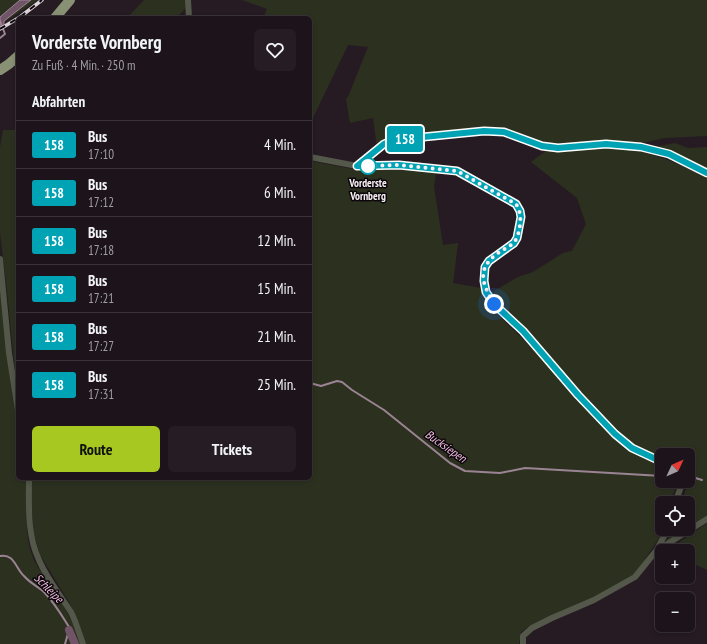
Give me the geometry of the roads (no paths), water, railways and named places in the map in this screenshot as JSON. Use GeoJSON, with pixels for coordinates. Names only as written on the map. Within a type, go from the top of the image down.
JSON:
{"type":"FeatureCollection","features":[{"type":"Feature","properties":{"kind":"main road"},"geometry":{"type":"LineString","coordinates":[[57,16],[70,0]]}},
{"type":"Feature","properties":{"kind":"main road"},"geometry":{"type":"LineString","coordinates":[[0,70],[16,58]]}},
{"type":"Feature","properties":{"kind":"street"},"geometry":{"type":"LineString","coordinates":[[188,0],[189,16]]}},
{"type":"Feature","properties":{"kind":"street"},"geometry":{"type":"LineString","coordinates":[[357,166],[384,144],[393,140],[471,132],[504,132],[542,146],[558,148],[606,144],[641,147],[669,154],[707,173]]}},
{"type":"Feature","properties":{"kind":"street"},"geometry":{"type":"LineString","coordinates":[[312,157],[357,166],[399,165],[457,171],[516,204],[520,211],[521,217],[517,238],[514,243],[489,261],[485,267],[484,281],[486,292],[494,304],[523,331],[578,395],[615,434],[632,448],[655,459]]}},
{"type":"Feature","properties":{"kind":"street"},"geometry":{"type":"LineString","coordinates":[[0,259],[8,353],[16,399]]}},
{"type":"Feature","properties":{"kind":"street"},"geometry":{"type":"LineString","coordinates":[[29,480],[30,527],[34,547],[42,566],[71,613],[83,644]]}},
{"type":"Feature","properties":{"kind":"street"},"geometry":{"type":"LineString","coordinates":[[667,544],[707,519]]}},
{"type":"Feature","properties":{"kind":"street"},"geometry":{"type":"LineString","coordinates":[[523,644],[523,636],[532,628],[594,600],[635,577],[655,552]]}},
{"type":"Feature","properties":{"kind":"waterway","name":"Schleipe"},"geometry":{"type":"LineString","coordinates":[[0,21],[5,34],[0,38]]}},
{"type":"Feature","properties":{"kind":"waterway","name":"Bucksiepen"},"geometry":{"type":"LineString","coordinates":[[312,384],[321,386],[337,381],[342,382],[384,410],[450,463],[465,471],[500,473],[525,468],[655,476]]}},
{"type":"Feature","properties":{"kind":"waterway","name":"Bucksiepen"},"geometry":{"type":"LineString","coordinates":[[695,478],[702,480]]}},
{"type":"Feature","properties":{"kind":"waterway","name":"Schleipe"},"geometry":{"type":"LineString","coordinates":[[0,556],[5,556],[12,559],[21,573],[31,583],[43,591],[54,604],[69,627],[65,644]]}},
{"type":"Feature","properties":{"kind":"waterway"},"geometry":{"type":"LineString","coordinates":[[69,630],[75,644]]}},
{"type":"Feature","properties":{"kind":"railway"},"geometry":{"type":"LineString","coordinates":[[21,16],[42,0]]}},
{"type":"Feature","properties":{"kind":"railway"},"geometry":{"type":"LineString","coordinates":[[0,29],[16,19]]}},
{"type":"Feature","properties":{"kind":"place","name":"Vorderste Vornberg"},"geometry":{"type":"Point","coordinates":[368,166]}}]}
